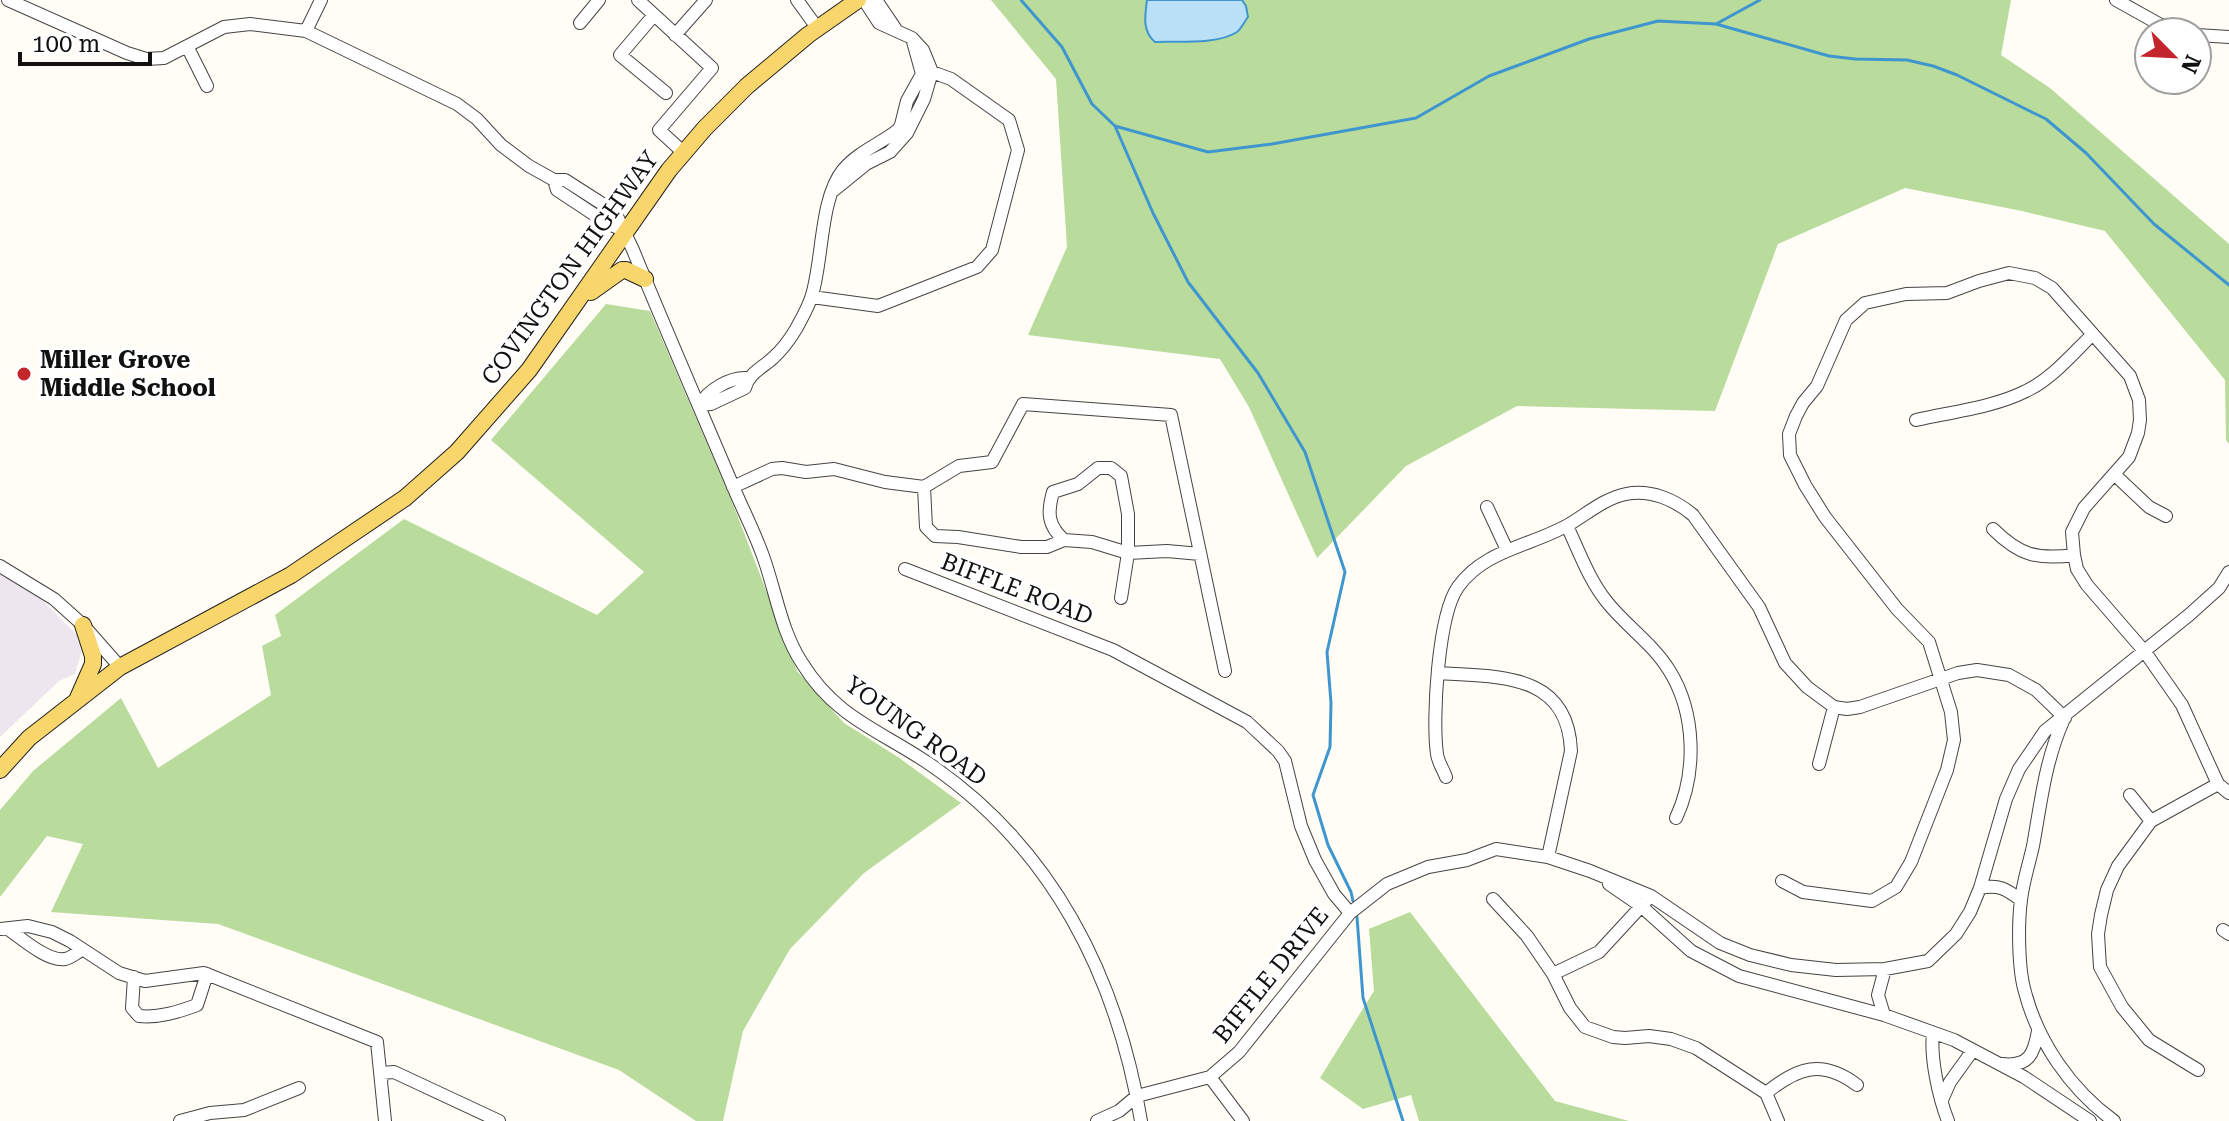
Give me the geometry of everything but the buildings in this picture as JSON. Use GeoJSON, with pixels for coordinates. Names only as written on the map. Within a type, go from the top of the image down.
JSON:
{"type":"FeatureCollection","features":[{"type":"Feature","properties":{"kind":"main road","name":"COVINGTON HIGHWAY"},"geometry":{"type":"LineString","coordinates":[[0,770],[29,738],[120,667],[291,575],[405,498],[457,452],[529,370],[625,231],[684,153],[747,86],[818,29],[861,0]]}},
{"type":"Feature","properties":{"kind":"main road"},"geometry":{"type":"LineString","coordinates":[[583,294],[587,295],[622,270],[645,279]]}},
{"type":"Feature","properties":{"kind":"main road"},"geometry":{"type":"LineString","coordinates":[[77,700],[93,664],[83,625]]}},
{"type":"Feature","properties":{"kind":"street"},"geometry":{"type":"LineString","coordinates":[[8,0],[146,59],[164,58],[224,27],[250,24],[306,31],[457,104],[477,119],[501,145],[554,180],[557,190],[607,223],[625,231]]}},
{"type":"Feature","properties":{"kind":"street"},"geometry":{"type":"LineString","coordinates":[[306,31],[321,0]]}},
{"type":"Feature","properties":{"kind":"street"},"geometry":{"type":"LineString","coordinates":[[638,0],[712,68],[659,130],[684,153]]}},
{"type":"Feature","properties":{"kind":"street"},"geometry":{"type":"LineString","coordinates":[[675,35],[706,0]]}},
{"type":"Feature","properties":{"kind":"street"},"geometry":{"type":"LineString","coordinates":[[797,0],[818,29]]}},
{"type":"Feature","properties":{"kind":"street"},"geometry":{"type":"LineString","coordinates":[[699,405],[711,404],[725,391],[745,388],[747,378],[774,357],[790,339],[812,297],[827,202],[834,190],[866,164],[890,152],[907,133],[924,99],[927,73],[923,50],[912,38],[879,23],[861,0]]}},
{"type":"Feature","properties":{"kind":"street"},"geometry":{"type":"LineString","coordinates":[[876,0],[897,31]]}},
{"type":"Feature","properties":{"kind":"street"},"geometry":{"type":"LineString","coordinates":[[2116,0],[2145,16]]}},
{"type":"Feature","properties":{"kind":"street"},"geometry":{"type":"LineString","coordinates":[[580,23],[592,2]]}},
{"type":"Feature","properties":{"kind":"street"},"geometry":{"type":"LineString","coordinates":[[654,15],[620,55],[666,93]]}},
{"type":"Feature","properties":{"kind":"street"},"geometry":{"type":"LineString","coordinates":[[187,46],[207,86]]}},
{"type":"Feature","properties":{"kind":"street"},"geometry":{"type":"LineString","coordinates":[[812,297],[878,306],[977,267],[992,250],[1018,150],[1009,120],[951,79],[927,73]]}},
{"type":"Feature","properties":{"kind":"street","name":"YOUNG ROAD"},"geometry":{"type":"LineString","coordinates":[[625,231],[762,556],[788,637],[801,663],[817,684],[855,720],[928,762],[969,794],[1016,839],[1056,891],[1089,948],[1109,996],[1141,1121]]}},
{"type":"Feature","properties":{"kind":"street"},"geometry":{"type":"LineString","coordinates":[[1782,881],[1803,892],[1872,901],[1896,887],[1911,862],[1947,770],[1954,740],[1951,712],[1929,642],[1888,597],[1825,517],[1790,455],[1789,434],[1796,416],[1817,386],[1846,320],[1865,303],[1906,294],[1947,293],[2009,273],[2035,278],[2052,288],[2130,376],[2139,400],[2138,433],[2129,457],[2084,508],[2072,532],[2077,569],[2087,585],[2145,652],[2182,705],[2224,789],[2151,821],[2118,866],[2107,890],[2098,934],[2100,967],[2122,1007],[2149,1040],[2198,1070]]}},
{"type":"Feature","properties":{"kind":"street"},"geometry":{"type":"LineString","coordinates":[[1916,420],[2027,391],[2041,383],[2093,334]]}},
{"type":"Feature","properties":{"kind":"street"},"geometry":{"type":"LineString","coordinates":[[747,378],[751,402]]}},
{"type":"Feature","properties":{"kind":"street"},"geometry":{"type":"LineString","coordinates":[[733,487],[772,469],[782,468],[806,472],[834,469],[885,482],[924,487],[959,466],[992,462],[1023,404],[1171,415],[1225,671]]}},
{"type":"Feature","properties":{"kind":"street"},"geometry":{"type":"LineString","coordinates":[[1064,540],[1053,530],[1050,518],[1049,505],[1053,492],[1078,484],[1098,468],[1111,468],[1121,476],[1128,514],[1128,553],[1121,598]]}},
{"type":"Feature","properties":{"kind":"street"},"geometry":{"type":"LineString","coordinates":[[2114,474],[2149,507],[2166,516]]}},
{"type":"Feature","properties":{"kind":"street"},"geometry":{"type":"LineString","coordinates":[[924,487],[926,527],[935,536],[1021,547],[1047,547],[1064,540],[1092,542],[1128,553],[1167,551],[1200,554]]}},
{"type":"Feature","properties":{"kind":"street"},"geometry":{"type":"LineString","coordinates":[[1446,777],[1438,758],[1436,733],[1438,673],[1448,609],[1457,587],[1477,567],[1507,550],[1567,526],[1603,502],[1627,493],[1660,495],[1693,515],[1759,607],[1785,663],[1807,687],[1834,707],[1860,707],[1958,673],[1977,670],[2009,675],[2036,690],[2065,718],[2045,770],[2021,900],[2020,943],[2024,989],[2038,1031],[2059,1065],[2100,1111],[2114,1121]]}},
{"type":"Feature","properties":{"kind":"street"},"geometry":{"type":"LineString","coordinates":[[1487,507],[1507,550]]}},
{"type":"Feature","properties":{"kind":"street"},"geometry":{"type":"LineString","coordinates":[[1567,526],[1606,601],[1669,670],[1685,704],[1691,734],[1689,760],[1686,790],[1676,818]]}},
{"type":"Feature","properties":{"kind":"street"},"geometry":{"type":"LineString","coordinates":[[1993,529],[2004,540],[2035,556],[2074,555]]}},
{"type":"Feature","properties":{"kind":"street"},"geometry":{"type":"LineString","coordinates":[[0,566],[54,599],[83,625],[120,667]]}},
{"type":"Feature","properties":{"kind":"street","name":"BIFFLE ROAD"},"geometry":{"type":"LineString","coordinates":[[905,569],[1113,650]]}},
{"type":"Feature","properties":{"kind":"street","name":"BIFFLE DRIVE"},"geometry":{"type":"LineString","coordinates":[[1097,1121],[1119,1111],[1137,1096],[1210,1077],[1239,1052],[1350,913],[1387,884],[1428,867],[1467,860],[1496,849],[1548,857],[1651,896],[1720,943],[1750,955],[1791,965],[1836,970],[1885,969],[1928,961],[1956,934],[1970,912],[2006,799],[2019,769],[2045,731],[2145,652],[2219,588],[2229,572]]}},
{"type":"Feature","properties":{"kind":"street","name":"BIFFLE DRIVE"},"geometry":{"type":"LineString","coordinates":[[1113,650],[1247,722],[1278,751],[1285,761],[1301,826],[1315,860],[1334,894],[1350,913]]}},
{"type":"Feature","properties":{"kind":"street"},"geometry":{"type":"LineString","coordinates":[[1438,673],[1527,683],[1550,697],[1564,715],[1571,751],[1548,857]]}},
{"type":"Feature","properties":{"kind":"street"},"geometry":{"type":"LineString","coordinates":[[1819,764],[1834,707]]}},
{"type":"Feature","properties":{"kind":"street"},"geometry":{"type":"LineString","coordinates":[[2130,795],[2151,821]]}},
{"type":"Feature","properties":{"kind":"street","name":"BIFFLE DRIVE"},"geometry":{"type":"LineString","coordinates":[[1590,871],[1641,906],[1691,951],[1739,976],[1884,1015]]}},
{"type":"Feature","properties":{"kind":"street"},"geometry":{"type":"LineString","coordinates":[[1980,888],[1994,885],[2021,900]]}},
{"type":"Feature","properties":{"kind":"street"},"geometry":{"type":"LineString","coordinates":[[1553,974],[1599,952],[1651,896]]}},
{"type":"Feature","properties":{"kind":"street"},"geometry":{"type":"LineString","coordinates":[[1493,899],[1527,936],[1553,974],[1570,1008],[1585,1027],[1613,1037],[1649,1036],[1684,1043],[1766,1093],[1778,1121]]}},
{"type":"Feature","properties":{"kind":"street"},"geometry":{"type":"LineString","coordinates":[[4,929],[42,928],[70,941],[119,973],[145,981],[207,974],[377,1042],[385,1121]]}},
{"type":"Feature","properties":{"kind":"street"},"geometry":{"type":"LineString","coordinates":[[4,929],[42,953],[58,959],[68,959],[82,950]]}},
{"type":"Feature","properties":{"kind":"street"},"geometry":{"type":"LineString","coordinates":[[1885,969],[1878,995],[1884,1015],[1973,1050],[2090,1121]]}},
{"type":"Feature","properties":{"kind":"street"},"geometry":{"type":"LineString","coordinates":[[134,977],[132,1008],[139,1016],[150,1017],[197,1005],[207,974]]}},
{"type":"Feature","properties":{"kind":"street"},"geometry":{"type":"LineString","coordinates":[[1999,1064],[2023,1062],[2035,1049],[2038,1031]]}},
{"type":"Feature","properties":{"kind":"street"},"geometry":{"type":"LineString","coordinates":[[1933,1033],[1941,1103],[1948,1121]]}},
{"type":"Feature","properties":{"kind":"street"},"geometry":{"type":"LineString","coordinates":[[1941,1103],[1950,1082],[1973,1050]]}},
{"type":"Feature","properties":{"kind":"street"},"geometry":{"type":"LineString","coordinates":[[1766,1093],[1782,1080],[1807,1069],[1843,1074],[1857,1085]]}},
{"type":"Feature","properties":{"kind":"street"},"geometry":{"type":"LineString","coordinates":[[381,1082],[382,1073],[394,1072],[499,1121]]}},
{"type":"Feature","properties":{"kind":"street"},"geometry":{"type":"LineString","coordinates":[[1210,1077],[1243,1121]]}},
{"type":"Feature","properties":{"kind":"street"},"geometry":{"type":"LineString","coordinates":[[180,1121],[210,1113],[244,1110],[299,1088]]}},
{"type":"Feature","properties":{"kind":"shaded area"},"geometry":{"type":"Polygon","coordinates":[[[0,574],[29,587],[78,636],[82,650],[75,674],[59,681],[0,737],[0,574]]]}},
{"type":"Feature","properties":{"kind":"green space"},"geometry":{"type":"Polygon","coordinates":[[[991,0],[2011,0],[2001,55],[2050,88],[2229,244],[2229,444],[2226,440],[2225,380],[2105,231],[1905,188],[1778,244],[1715,411],[1517,406],[1406,466],[1317,558],[1249,407],[1220,359],[1028,335],[1067,247],[1056,79],[991,0]]]}},
{"type":"Feature","properties":{"kind":"green space"},"geometry":{"type":"Polygon","coordinates":[[[606,304],[650,311],[733,504],[797,671],[844,723],[898,757],[961,803],[864,873],[790,949],[743,1031],[723,1121],[696,1121],[619,1070],[218,924],[51,912],[83,844],[47,836],[0,897],[0,810],[33,771],[121,698],[158,768],[271,695],[262,646],[281,636],[275,615],[404,519],[597,615],[644,572],[491,440],[606,304]]]}},
{"type":"Feature","properties":{"kind":"green space"},"geometry":{"type":"Polygon","coordinates":[[[1410,912],[1555,1101],[1629,1121],[1419,1121],[1411,1095],[1363,1109],[1320,1078],[1374,991],[1369,929],[1410,912]]]}},
{"type":"Feature","properties":{"kind":"water"},"geometry":{"type":"Polygon","coordinates":[[[1147,0],[1242,0],[1248,17],[1237,32],[1219,39],[1155,42],[1146,28],[1147,0]]]}},
{"type":"Feature","properties":{"kind":"waterway"},"geometry":{"type":"LineString","coordinates":[[1021,0],[1062,47],[1092,104],[1115,126],[1208,152],[1272,144],[1416,118],[1489,76],[1589,39],[1658,21],[1716,24],[1760,0]]}},
{"type":"Feature","properties":{"kind":"waterway"},"geometry":{"type":"LineString","coordinates":[[1716,24],[1829,56],[1907,60],[1933,66],[2046,119],[2086,153],[2154,224],[2229,285]]}},
{"type":"Feature","properties":{"kind":"waterway"},"geometry":{"type":"LineString","coordinates":[[1115,126],[1153,213],[1188,282],[1258,373],[1305,452],[1345,572],[1327,652],[1330,747],[1313,795],[1328,845],[1353,901]]}},
{"type":"Feature","properties":{"kind":"waterway"},"geometry":{"type":"LineString","coordinates":[[1357,917],[1363,998],[1403,1121]]}},
{"type":"Feature","properties":{"kind":"place","name":"Miller Grove Middle School"},"geometry":{"type":"Point","coordinates":[24,374]}}]}
